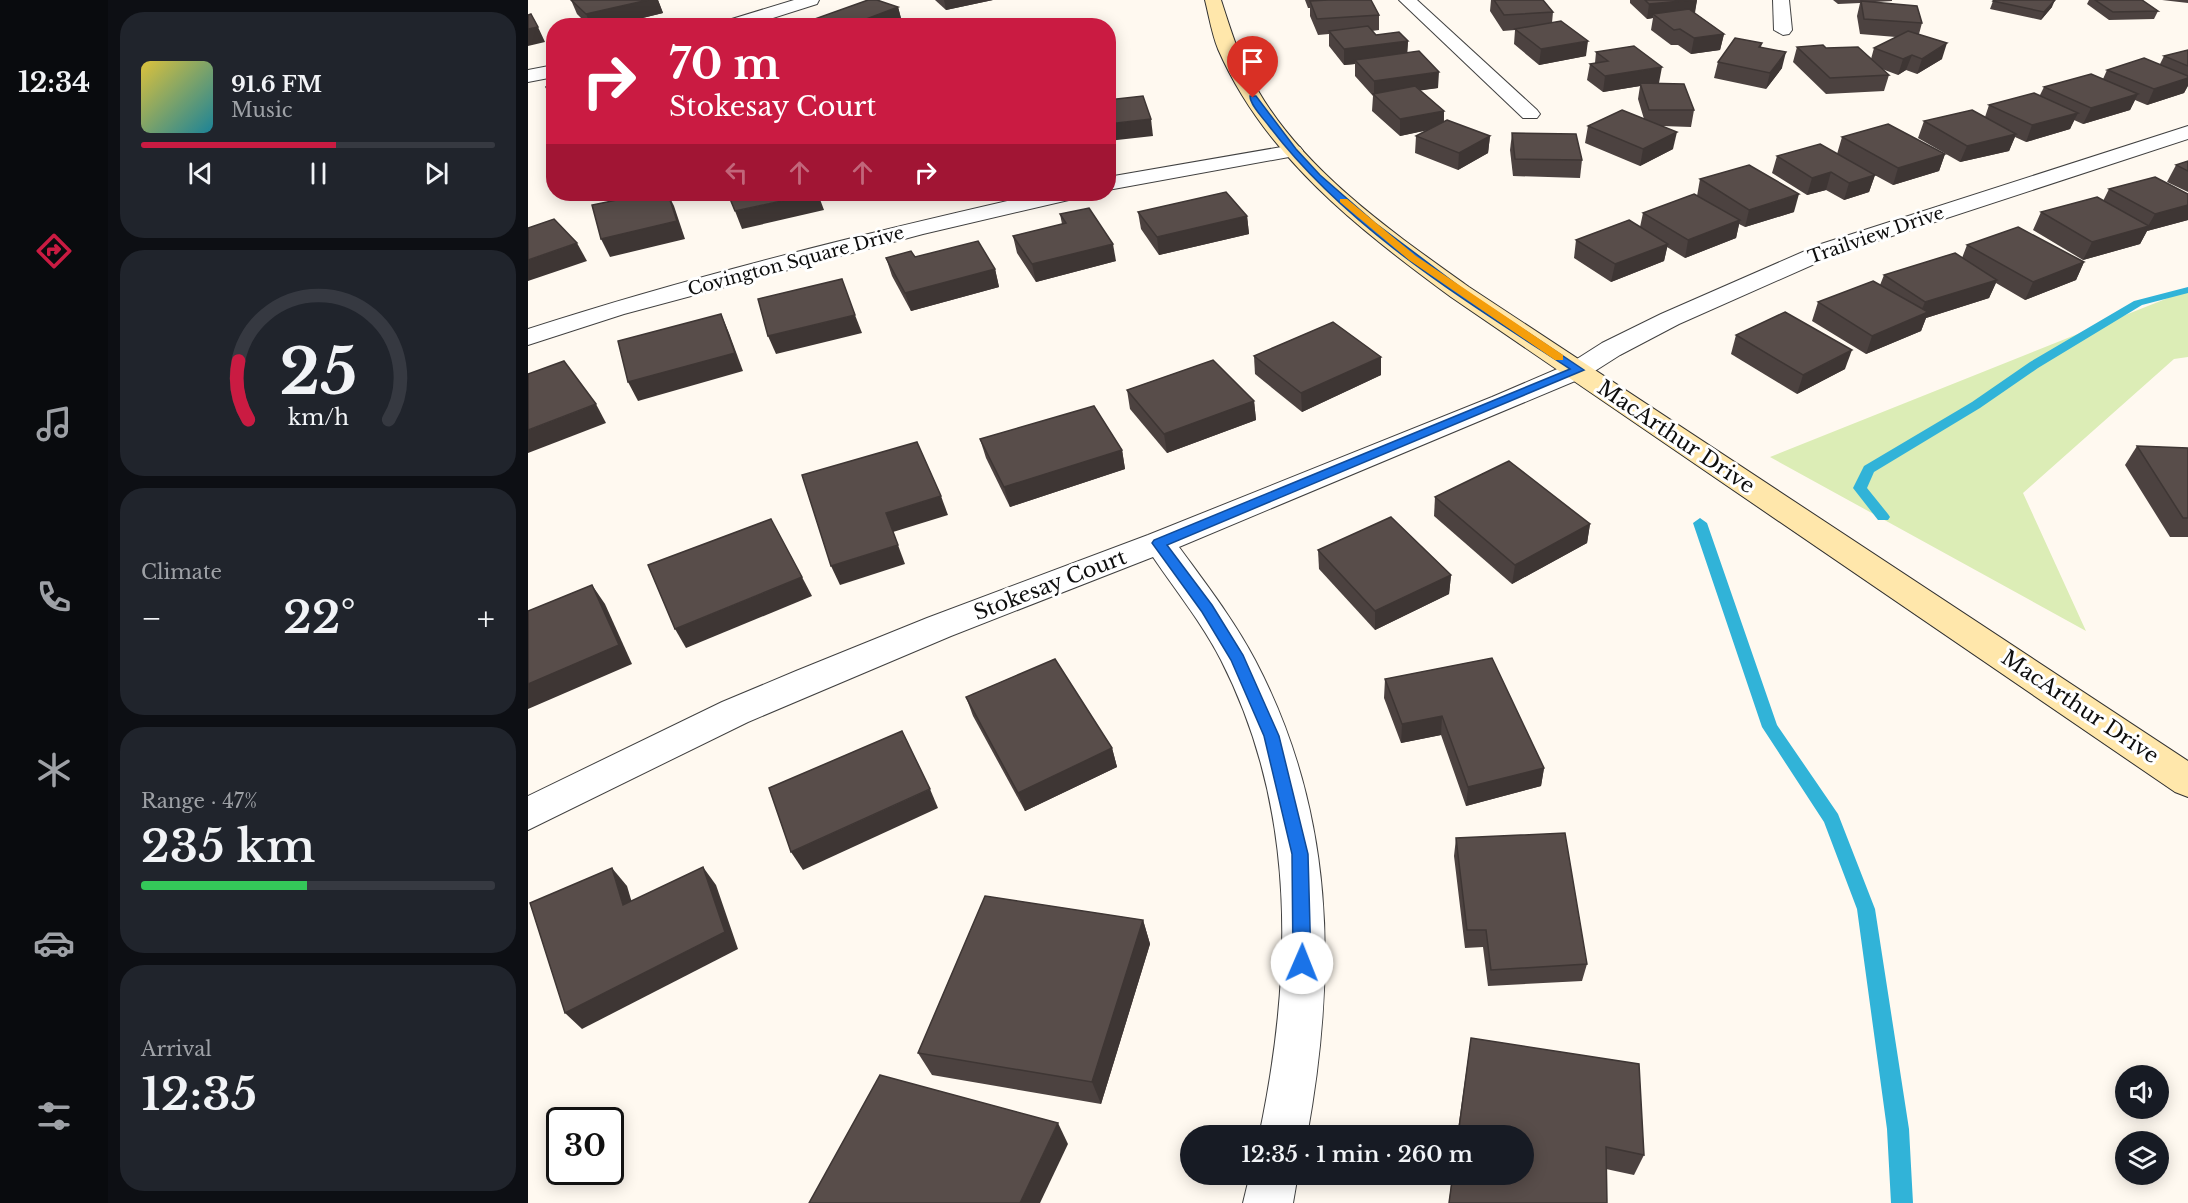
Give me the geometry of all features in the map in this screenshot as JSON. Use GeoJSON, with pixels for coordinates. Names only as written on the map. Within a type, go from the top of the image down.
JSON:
{"type":"FeatureCollection","features":[{"type":"Feature","properties":{"kind":"street"},"geometry":{"type":"LineString","coordinates":[[754,18],[811,0]]}},
{"type":"Feature","properties":{"kind":"street","name":"MacArthur Drive"},"geometry":{"type":"LineString","coordinates":[[1213,0],[1226,49],[1253,98],[1293,151],[1317,177],[1371,225],[1413,258],[2188,781]]}},
{"type":"Feature","properties":{"kind":"street"},"geometry":{"type":"LineString","coordinates":[[1407,0],[1530,114]]}},
{"type":"Feature","properties":{"kind":"street"},"geometry":{"type":"LineString","coordinates":[[1781,0],[1783,30]]}},
{"type":"Feature","properties":{"kind":"street"},"geometry":{"type":"LineString","coordinates":[[528,76],[546,73]]}},
{"type":"Feature","properties":{"kind":"street","name":"Trailview Drive"},"geometry":{"type":"LineString","coordinates":[[1578,370],[1611,349],[1670,319],[1829,249],[2188,132]]}},
{"type":"Feature","properties":{"kind":"street"},"geometry":{"type":"LineString","coordinates":[[1116,183],[1293,151]]}},
{"type":"Feature","properties":{"kind":"street","name":"Covington Square Drive"},"geometry":{"type":"LineString","coordinates":[[528,337],[615,309],[918,228],[1035,201]]}},
{"type":"Feature","properties":{"kind":"street","name":"Stokesay Court"},"geometry":{"type":"LineString","coordinates":[[528,814],[735,712],[808,681],[939,627],[1159,543],[1578,370]]}},
{"type":"Feature","properties":{"kind":"street"},"geometry":{"type":"LineString","coordinates":[[1159,543],[1207,609],[1238,659],[1257,700],[1283,776],[1300,854],[1303,906],[1298,1029],[1285,1125]]}},
{"type":"Feature","properties":{"kind":"street"},"geometry":{"type":"LineString","coordinates":[[1268,1203],[1272,1185]]}},
{"type":"Feature","properties":{"kind":"green space"},"geometry":{"type":"Polygon","coordinates":[[[2188,290],[2188,357],[2174,359],[2023,493],[2086,631],[1770,457],[2188,290]]]}},
{"type":"Feature","properties":{"kind":"building"},"geometry":{"type":"Polygon","coordinates":[[[571,0],[648,0],[586,14],[571,0]]]}},
{"type":"Feature","properties":{"kind":"building"},"geometry":{"type":"Polygon","coordinates":[[[868,0],[877,0],[898,7],[869,18],[817,18],[868,0]]]}},
{"type":"Feature","properties":{"kind":"building"},"geometry":{"type":"Polygon","coordinates":[[[1371,0],[1379,15],[1317,19],[1310,1],[1371,0]]]}},
{"type":"Feature","properties":{"kind":"building"},"geometry":{"type":"Polygon","coordinates":[[[1494,0],[1543,0],[1553,12],[1504,15],[1494,0]]]}},
{"type":"Feature","properties":{"kind":"building"},"geometry":{"type":"Polygon","coordinates":[[[1645,0],[1692,0],[1649,4],[1645,0]]]}},
{"type":"Feature","properties":{"kind":"building"},"geometry":{"type":"Polygon","coordinates":[[[1994,0],[2055,0],[2044,12],[1994,0]]]}},
{"type":"Feature","properties":{"kind":"building"},"geometry":{"type":"Polygon","coordinates":[[[2095,0],[2142,0],[2158,11],[2113,12],[2095,0]]]}},
{"type":"Feature","properties":{"kind":"building"},"geometry":{"type":"Polygon","coordinates":[[[1861,1],[1917,6],[1922,23],[1864,19],[1861,1]]]}},
{"type":"Feature","properties":{"kind":"building"},"geometry":{"type":"Polygon","coordinates":[[[1689,9],[1724,34],[1694,38],[1680,29],[1674,30],[1653,14],[1689,9]]]}},
{"type":"Feature","properties":{"kind":"building"},"geometry":{"type":"Polygon","coordinates":[[[531,14],[538,27],[528,29],[528,15],[531,14]]]}},
{"type":"Feature","properties":{"kind":"building"},"geometry":{"type":"Polygon","coordinates":[[[1561,21],[1588,41],[1541,49],[1515,29],[1561,21]]]}},
{"type":"Feature","properties":{"kind":"building"},"geometry":{"type":"Polygon","coordinates":[[[1368,26],[1376,35],[1399,32],[1408,41],[1344,49],[1329,31],[1368,26]]]}},
{"type":"Feature","properties":{"kind":"building"},"geometry":{"type":"Polygon","coordinates":[[[1908,31],[1947,43],[1922,59],[1912,55],[1903,59],[1874,48],[1908,31]]]}},
{"type":"Feature","properties":{"kind":"building"},"geometry":{"type":"Polygon","coordinates":[[[1735,38],[1762,43],[1759,47],[1786,52],[1770,73],[1718,62],[1735,38]]]}},
{"type":"Feature","properties":{"kind":"building"},"geometry":{"type":"Polygon","coordinates":[[[1823,45],[1826,48],[1858,47],[1889,75],[1830,78],[1797,47],[1823,45]]]}},
{"type":"Feature","properties":{"kind":"building"},"geometry":{"type":"Polygon","coordinates":[[[1634,46],[1662,67],[1605,76],[1590,64],[1608,61],[1596,52],[1634,46]]]}},
{"type":"Feature","properties":{"kind":"building"},"geometry":{"type":"Polygon","coordinates":[[[2188,50],[2188,66],[2164,56],[2188,50]]]}},
{"type":"Feature","properties":{"kind":"building"},"geometry":{"type":"Polygon","coordinates":[[[1419,51],[1439,72],[1374,81],[1355,60],[1419,51]]]}},
{"type":"Feature","properties":{"kind":"building"},"geometry":{"type":"Polygon","coordinates":[[[2144,58],[2188,76],[2188,78],[2154,89],[2107,70],[2144,58]]]}},
{"type":"Feature","properties":{"kind":"building"},"geometry":{"type":"Polygon","coordinates":[[[2091,74],[2138,94],[2091,108],[2044,87],[2091,74]]]}},
{"type":"Feature","properties":{"kind":"building"},"geometry":{"type":"Polygon","coordinates":[[[1640,83],[1684,84],[1694,110],[1649,110],[1640,83]]]}},
{"type":"Feature","properties":{"kind":"building"},"geometry":{"type":"Polygon","coordinates":[[[1415,86],[1444,111],[1400,119],[1373,94],[1415,86]]]}},
{"type":"Feature","properties":{"kind":"building"},"geometry":{"type":"Polygon","coordinates":[[[2034,93],[2078,113],[2032,125],[1989,105],[2034,93]]]}},
{"type":"Feature","properties":{"kind":"building"},"geometry":{"type":"Polygon","coordinates":[[[1143,96],[1151,119],[1116,123],[1116,99],[1143,96]]]}},
{"type":"Feature","properties":{"kind":"building"},"geometry":{"type":"Polygon","coordinates":[[[1622,110],[1677,132],[1643,149],[1588,126],[1622,110]]]}},
{"type":"Feature","properties":{"kind":"building"},"geometry":{"type":"Polygon","coordinates":[[[1972,110],[2016,134],[1967,146],[1924,121],[1972,110]]]}},
{"type":"Feature","properties":{"kind":"building"},"geometry":{"type":"Polygon","coordinates":[[[1447,120],[1490,136],[1459,153],[1416,136],[1447,120]]]}},
{"type":"Feature","properties":{"kind":"building"},"geometry":{"type":"Polygon","coordinates":[[[1888,124],[1945,154],[1898,168],[1842,137],[1888,124]]]}},
{"type":"Feature","properties":{"kind":"building"},"geometry":{"type":"Polygon","coordinates":[[[1512,133],[1576,134],[1582,160],[1515,159],[1512,133]]]}},
{"type":"Feature","properties":{"kind":"building"},"geometry":{"type":"Polygon","coordinates":[[[1820,144],[1875,175],[1849,183],[1831,172],[1812,178],[1777,156],[1820,144]]]}},
{"type":"Feature","properties":{"kind":"building"},"geometry":{"type":"Polygon","coordinates":[[[2188,161],[2188,171],[2176,165],[2188,161]]]}},
{"type":"Feature","properties":{"kind":"building"},"geometry":{"type":"Polygon","coordinates":[[[1749,165],[1799,194],[1749,210],[1700,179],[1749,165]]]}},
{"type":"Feature","properties":{"kind":"building"},"geometry":{"type":"Polygon","coordinates":[[[2155,177],[2188,194],[2188,205],[2155,214],[2109,189],[2155,177]]]}},
{"type":"Feature","properties":{"kind":"building"},"geometry":{"type":"Polygon","coordinates":[[[1226,192],[1247,216],[1157,237],[1138,212],[1226,192]]]}},
{"type":"Feature","properties":{"kind":"building"},"geometry":{"type":"Polygon","coordinates":[[[1694,194],[1740,220],[1688,240],[1643,213],[1694,194]]]}},
{"type":"Feature","properties":{"kind":"building"},"geometry":{"type":"Polygon","coordinates":[[[2097,197],[2149,226],[2092,242],[2041,212],[2097,197]]]}},
{"type":"Feature","properties":{"kind":"building"},"geometry":{"type":"Polygon","coordinates":[[[612,201],[670,201],[677,221],[601,239],[592,205],[612,201]]]}},
{"type":"Feature","properties":{"kind":"building"},"geometry":{"type":"Polygon","coordinates":[[[731,201],[781,201],[735,211],[731,201]]]}},
{"type":"Feature","properties":{"kind":"building"},"geometry":{"type":"Polygon","coordinates":[[[1089,208],[1113,244],[1032,264],[1013,236],[1066,223],[1060,214],[1089,208]]]}},
{"type":"Feature","properties":{"kind":"building"},"geometry":{"type":"Polygon","coordinates":[[[554,219],[577,243],[528,260],[528,228],[554,219]]]}},
{"type":"Feature","properties":{"kind":"building"},"geometry":{"type":"Polygon","coordinates":[[[1629,220],[1668,244],[1615,264],[1576,240],[1629,220]]]}},
{"type":"Feature","properties":{"kind":"building"},"geometry":{"type":"Polygon","coordinates":[[[2018,227],[2084,262],[2033,282],[1967,245],[2018,227]]]}},
{"type":"Feature","properties":{"kind":"building"},"geometry":{"type":"Polygon","coordinates":[[[978,241],[995,269],[905,293],[886,258],[911,251],[915,257],[978,241]]]}},
{"type":"Feature","properties":{"kind":"building"},"geometry":{"type":"Polygon","coordinates":[[[1955,253],[1997,280],[1925,302],[1884,275],[1955,253]]]}},
{"type":"Feature","properties":{"kind":"building"},"geometry":{"type":"Polygon","coordinates":[[[842,279],[855,315],[768,336],[758,299],[842,279]]]}},
{"type":"Feature","properties":{"kind":"building"},"geometry":{"type":"Polygon","coordinates":[[[1873,281],[1928,312],[1872,336],[1818,302],[1873,281]]]}},
{"type":"Feature","properties":{"kind":"building"},"geometry":{"type":"Polygon","coordinates":[[[1785,312],[1852,350],[1803,375],[1736,335],[1785,312]]]}},
{"type":"Feature","properties":{"kind":"building"},"geometry":{"type":"Polygon","coordinates":[[[721,314],[735,353],[628,382],[618,341],[721,314]]]}},
{"type":"Feature","properties":{"kind":"building"},"geometry":{"type":"Polygon","coordinates":[[[1333,322],[1381,357],[1301,393],[1254,356],[1333,322]]]}},
{"type":"Feature","properties":{"kind":"building"},"geometry":{"type":"Polygon","coordinates":[[[1213,360],[1254,401],[1164,434],[1127,390],[1213,360]]]}},
{"type":"Feature","properties":{"kind":"building"},"geometry":{"type":"Polygon","coordinates":[[[564,361],[596,404],[528,430],[528,374],[564,361]]]}},
{"type":"Feature","properties":{"kind":"building"},"geometry":{"type":"Polygon","coordinates":[[[1094,406],[1122,450],[1004,487],[980,439],[1094,406]]]}},
{"type":"Feature","properties":{"kind":"building"},"geometry":{"type":"Polygon","coordinates":[[[917,442],[941,496],[886,513],[898,545],[831,566],[802,475],[917,442]]]}},
{"type":"Feature","properties":{"kind":"building"},"geometry":{"type":"Polygon","coordinates":[[[2137,446],[2188,448],[2188,518],[2183,518],[2137,446]]]}},
{"type":"Feature","properties":{"kind":"building"},"geometry":{"type":"Polygon","coordinates":[[[1509,461],[1590,524],[1515,565],[1435,497],[1509,461]]]}},
{"type":"Feature","properties":{"kind":"building"},"geometry":{"type":"Polygon","coordinates":[[[1391,517],[1451,575],[1375,611],[1318,550],[1391,517]]]}},
{"type":"Feature","properties":{"kind":"building"},"geometry":{"type":"Polygon","coordinates":[[[771,519],[802,577],[675,629],[648,565],[771,519]]]}},
{"type":"Feature","properties":{"kind":"building"},"geometry":{"type":"Polygon","coordinates":[[[592,585],[619,645],[528,684],[528,611],[592,585]]]}},
{"type":"Feature","properties":{"kind":"building"},"geometry":{"type":"Polygon","coordinates":[[[1492,658],[1544,768],[1468,787],[1442,716],[1402,724],[1385,679],[1492,658]]]}},
{"type":"Feature","properties":{"kind":"building"},"geometry":{"type":"Polygon","coordinates":[[[1055,659],[1112,748],[1018,793],[966,697],[1055,659]]]}},
{"type":"Feature","properties":{"kind":"building"},"geometry":{"type":"Polygon","coordinates":[[[902,731],[930,789],[791,852],[769,788],[902,731]]]}},
{"type":"Feature","properties":{"kind":"building"},"geometry":{"type":"Polygon","coordinates":[[[1565,833],[1587,964],[1491,970],[1486,930],[1467,930],[1456,838],[1565,833]]]}},
{"type":"Feature","properties":{"kind":"building"},"geometry":{"type":"Polygon","coordinates":[[[703,867],[725,932],[565,1013],[530,903],[612,868],[623,905],[703,867]]]}},
{"type":"Feature","properties":{"kind":"building"},"geometry":{"type":"Polygon","coordinates":[[[985,896],[1143,920],[1092,1082],[918,1053],[985,896]]]}},
{"type":"Feature","properties":{"kind":"building"},"geometry":{"type":"Polygon","coordinates":[[[1471,1038],[1639,1064],[1644,1155],[1606,1147],[1607,1203],[1449,1203],[1451,1185],[1534,1185],[1534,1125],[1459,1125],[1471,1038]]]}},
{"type":"Feature","properties":{"kind":"building"},"geometry":{"type":"Polygon","coordinates":[[[880,1075],[1058,1123],[1020,1203],[809,1203],[880,1075]]]}},
{"type":"Feature","properties":{"kind":"waterway"},"geometry":{"type":"LineString","coordinates":[[1883,517],[1860,488],[1869,469],[1976,405],[2034,365],[2138,303],[2188,290]]}},
{"type":"Feature","properties":{"kind":"waterway"},"geometry":{"type":"LineString","coordinates":[[1700,523],[1770,727],[1832,819],[1866,909],[1898,1129],[1902,1203]]}},
{"type":"Feature","properties":{"kind":"slow traffic"},"geometry":{"type":"LineString","coordinates":[[1343,200],[1413,258],[1559,357]]}},
{"type":"Feature","properties":{"kind":"route"},"geometry":{"type":"LineString","coordinates":[[1253,98],[1293,151],[1317,177],[1371,225],[1460,292],[1578,370],[1502,404],[1159,543],[1207,609],[1238,659],[1272,736],[1300,854],[1303,906],[1302,963]]}}]}
